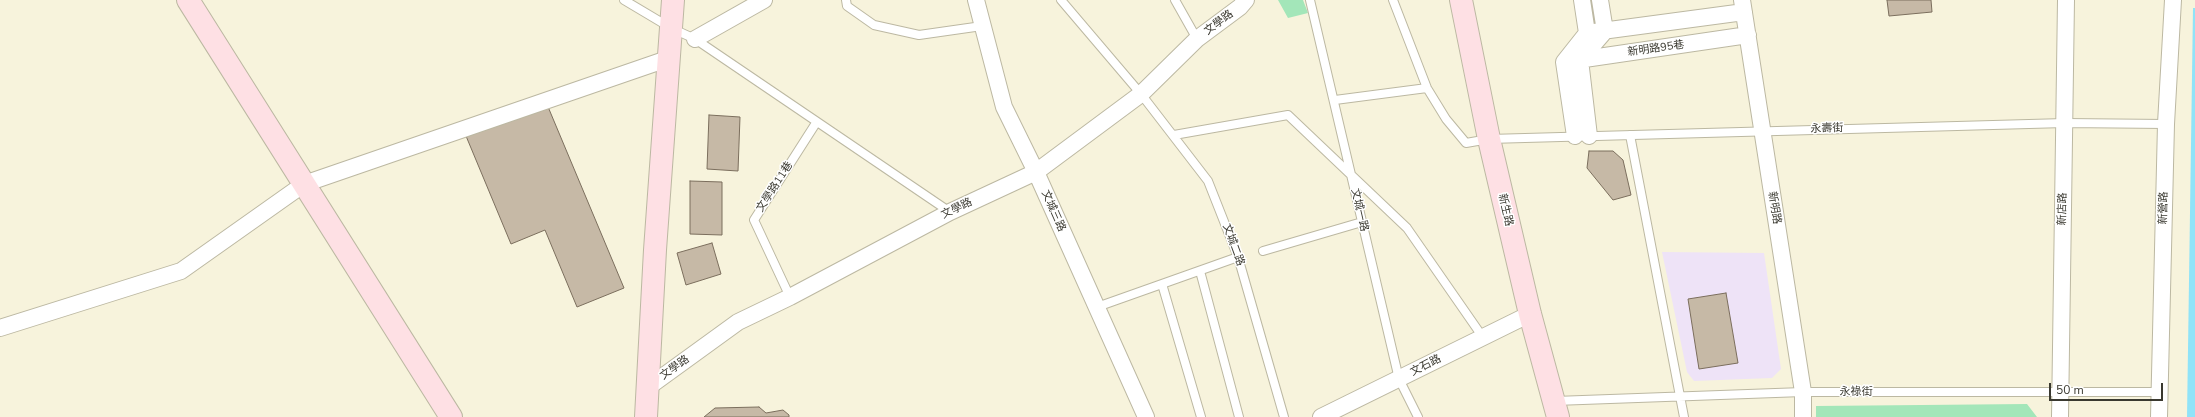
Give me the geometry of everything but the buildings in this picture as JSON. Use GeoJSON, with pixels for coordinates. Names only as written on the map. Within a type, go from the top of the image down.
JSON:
{"type":"FeatureCollection","features":[{"type":"Feature","properties":{"kind":"main road"},"geometry":{"type":"LineString","coordinates":[[188,0],[451,417]]}},
{"type":"Feature","properties":{"kind":"main road"},"geometry":{"type":"LineString","coordinates":[[646,417],[673,0]]}},
{"type":"Feature","properties":{"kind":"main road","name":"新生路"},"geometry":{"type":"LineString","coordinates":[[1461,0],[1489,139],[1530,314],[1556,409]]}},
{"type":"Feature","properties":{"kind":"street"},"geometry":{"type":"LineString","coordinates":[[695,39],[764,0]]}},
{"type":"Feature","properties":{"kind":"street","name":"文城三路"},"geometry":{"type":"LineString","coordinates":[[976,0],[1004,107],[1036,172],[1146,417]]}},
{"type":"Feature","properties":{"kind":"street","name":"文學路"},"geometry":{"type":"LineString","coordinates":[[647,388],[738,322],[790,297],[950,212],[1036,172],[1141,94],[1197,40],[1240,7],[1246,0]]}},
{"type":"Feature","properties":{"kind":"street"},"geometry":{"type":"LineString","coordinates":[[1582,0],[1586,33],[1572,61],[1582,136]]}},
{"type":"Feature","properties":{"kind":"street"},"geometry":{"type":"LineString","coordinates":[[1600,0],[1605,31]]}},
{"type":"Feature","properties":{"kind":"street","name":"新店路"},"geometry":{"type":"LineString","coordinates":[[2060,417],[2066,0]]}},
{"type":"Feature","properties":{"kind":"street","name":"新營路"},"geometry":{"type":"LineString","coordinates":[[2159,417],[2166,124],[2173,0]]}},
{"type":"Feature","properties":{"kind":"street"},"geometry":{"type":"LineString","coordinates":[[1586,33],[1605,31],[1743,6]]}},
{"type":"Feature","properties":{"kind":"street","name":"新明路"},"geometry":{"type":"LineString","coordinates":[[1743,6],[1803,392],[1803,417]]}},
{"type":"Feature","properties":{"kind":"street"},"geometry":{"type":"LineString","coordinates":[[1572,61],[1605,31]]}},
{"type":"Feature","properties":{"kind":"street","name":"新明路95巷"},"geometry":{"type":"LineString","coordinates":[[1572,61],[1748,35]]}},
{"type":"Feature","properties":{"kind":"street"},"geometry":{"type":"LineString","coordinates":[[0,328],[181,272],[304,184],[670,58]]}},
{"type":"Feature","properties":{"kind":"street","name":"文石路"},"geometry":{"type":"LineString","coordinates":[[1321,417],[1482,336],[1530,314]]}},
{"type":"Feature","properties":{"kind":"lane"},"geometry":{"type":"LineString","coordinates":[[624,0],[671,28],[695,39],[816,123],[950,212]]}},
{"type":"Feature","properties":{"kind":"lane"},"geometry":{"type":"LineString","coordinates":[[846,0],[847,6],[874,25],[919,34],[982,26]]}},
{"type":"Feature","properties":{"kind":"lane","name":"文城二路"},"geometry":{"type":"LineString","coordinates":[[1061,0],[1174,134],[1208,181],[1238,257],[1284,417]]}},
{"type":"Feature","properties":{"kind":"lane"},"geometry":{"type":"LineString","coordinates":[[1175,0],[1197,40]]}},
{"type":"Feature","properties":{"kind":"lane","name":"文城一路"},"geometry":{"type":"LineString","coordinates":[[1310,0],[1335,100],[1350,174],[1399,379],[1418,417]]}},
{"type":"Feature","properties":{"kind":"lane"},"geometry":{"type":"LineString","coordinates":[[1335,100],[1427,88],[1393,0]]}},
{"type":"Feature","properties":{"kind":"lane","name":"永壽街"},"geometry":{"type":"LineString","coordinates":[[1427,88],[1446,118],[1466,143],[1489,139],[1763,131],[2065,123],[2166,124]]}},
{"type":"Feature","properties":{"kind":"lane"},"geometry":{"type":"LineString","coordinates":[[1174,134],[1288,115],[1407,228],[1482,336]]}},
{"type":"Feature","properties":{"kind":"lane","name":"文學路11巷"},"geometry":{"type":"LineString","coordinates":[[790,297],[754,220],[816,123]]}},
{"type":"Feature","properties":{"kind":"lane"},"geometry":{"type":"LineString","coordinates":[[1630,135],[1684,417]]}},
{"type":"Feature","properties":{"kind":"lane"},"geometry":{"type":"LineString","coordinates":[[1263,251],[1362,222]]}},
{"type":"Feature","properties":{"kind":"lane"},"geometry":{"type":"LineString","coordinates":[[1097,307],[1238,257]]}},
{"type":"Feature","properties":{"kind":"lane"},"geometry":{"type":"LineString","coordinates":[[1200,271],[1239,417]]}},
{"type":"Feature","properties":{"kind":"lane"},"geometry":{"type":"LineString","coordinates":[[1162,284],[1201,417]]}},
{"type":"Feature","properties":{"kind":"lane","name":"永祿街"},"geometry":{"type":"LineString","coordinates":[[1556,409],[1680,397],[1803,392],[2159,392]]}},
{"type":"Feature","properties":{"kind":"shaded area"},"geometry":{"type":"Polygon","coordinates":[[[1662,252],[1764,253],[1781,369],[1772,378],[1694,381],[1687,372],[1662,252]]]}},
{"type":"Feature","properties":{"kind":"green space"},"geometry":{"type":"Polygon","coordinates":[[[1278,0],[1303,0],[1308,13],[1288,18],[1278,0]]]}},
{"type":"Feature","properties":{"kind":"green space"},"geometry":{"type":"Polygon","coordinates":[[[2027,404],[2037,417],[1816,417],[1816,406],[2027,404]]]}},
{"type":"Feature","properties":{"kind":"water"},"geometry":{"type":"Polygon","coordinates":[[[2193,8],[2195,8],[2195,417],[2187,417],[2193,8]]]}}]}
